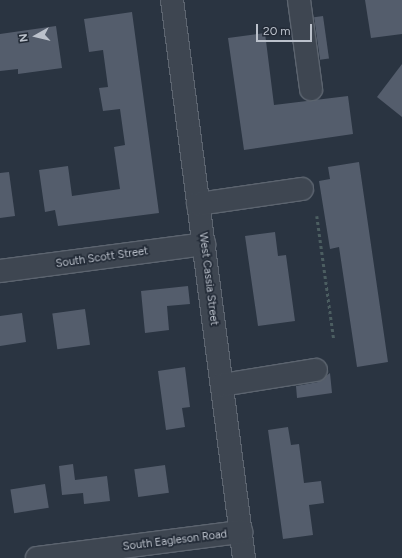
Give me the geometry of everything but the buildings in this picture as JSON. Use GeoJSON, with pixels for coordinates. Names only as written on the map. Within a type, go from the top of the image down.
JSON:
{"type":"FeatureCollection","features":[{"type":"Feature","properties":{"kind":"street","name":"West Cassia Street"},"geometry":{"type":"LineString","coordinates":[[172,0],[244,558]]}},
{"type":"Feature","properties":{"kind":"street"},"geometry":{"type":"LineString","coordinates":[[299,0],[311,89]]}},
{"type":"Feature","properties":{"kind":"street"},"geometry":{"type":"LineString","coordinates":[[198,204],[302,189]]}},
{"type":"Feature","properties":{"kind":"street","name":"South Scott Street"},"geometry":{"type":"LineString","coordinates":[[0,271],[204,244]]}},
{"type":"Feature","properties":{"kind":"street"},"geometry":{"type":"LineString","coordinates":[[222,385],[316,370]]}},
{"type":"Feature","properties":{"kind":"street","name":"South Eagleson Road"},"geometry":{"type":"LineString","coordinates":[[37,558],[241,532]]}},
{"type":"Feature","properties":{"kind":"path"},"geometry":{"type":"LineString","coordinates":[[317,216],[334,340]]}}]}
